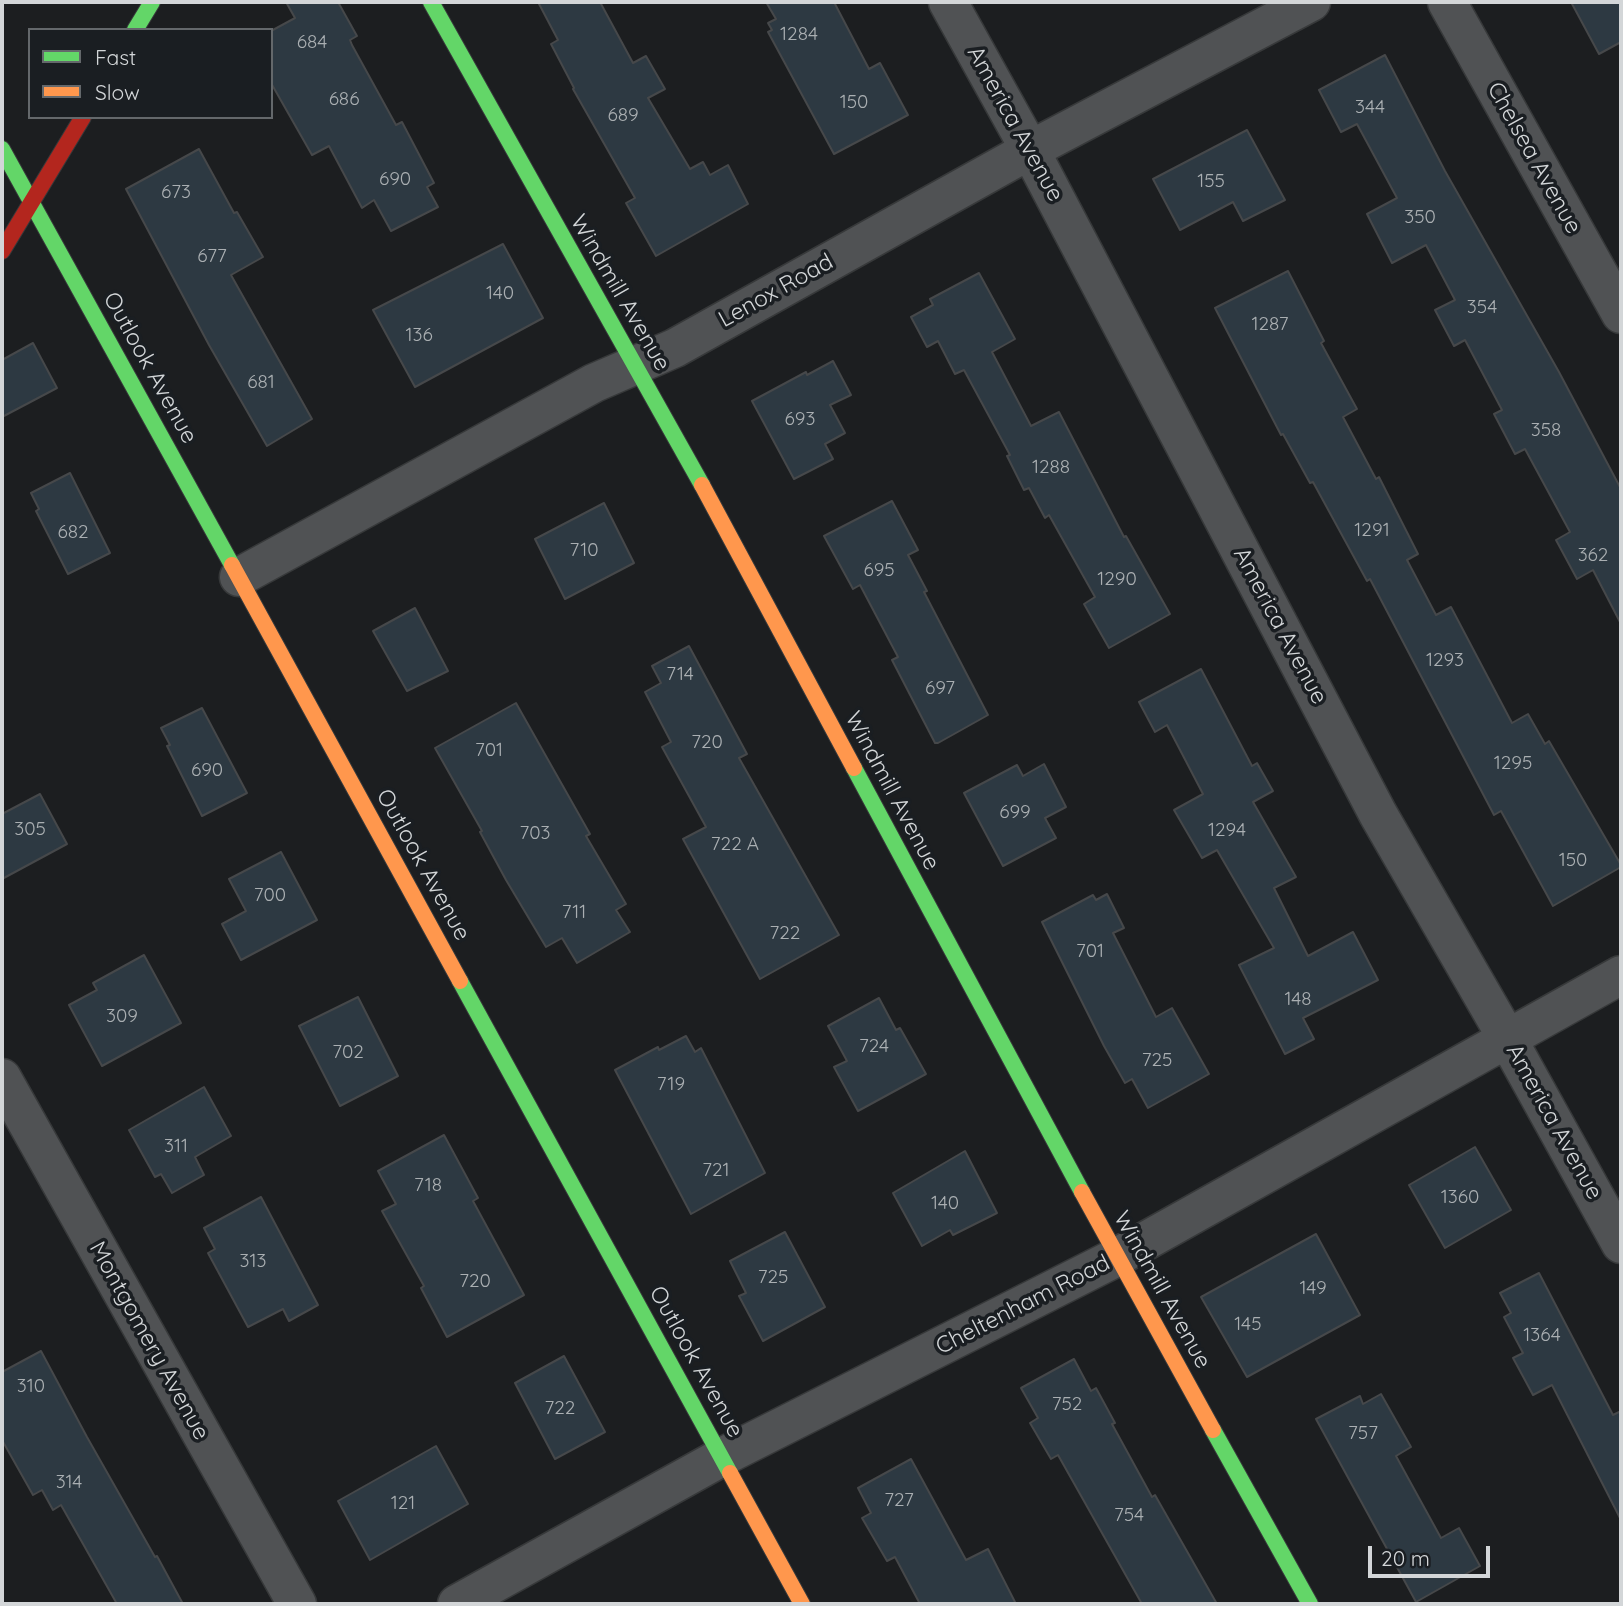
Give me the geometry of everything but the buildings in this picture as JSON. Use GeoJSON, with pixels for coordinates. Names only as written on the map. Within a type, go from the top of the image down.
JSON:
{"type":"FeatureCollection","features":[{"type":"Feature","properties":{"kind":"street"},"geometry":{"type":"LineString","coordinates":[[136,28],[152,2]]}},
{"type":"Feature","properties":{"kind":"street","name":"Windmill Avenue"},"geometry":{"type":"LineString","coordinates":[[431,2],[663,413],[1117,1257],[1310,1604]]}},
{"type":"Feature","properties":{"kind":"street","name":"America Avenue"},"geometry":{"type":"LineString","coordinates":[[948,2],[1030,149],[1378,814],[1507,1038],[1621,1244]]}},
{"type":"Feature","properties":{"kind":"street","name":"Lenox Road"},"geometry":{"type":"LineString","coordinates":[[239,577],[594,383],[675,348],[1030,149],[1311,2]]}},
{"type":"Feature","properties":{"kind":"street","name":"Chelsea Avenue"},"geometry":{"type":"LineString","coordinates":[[1447,2],[1621,314]]}},
{"type":"Feature","properties":{"kind":"street"},"geometry":{"type":"LineString","coordinates":[[2,250],[81,119]]}},
{"type":"Feature","properties":{"kind":"street","name":"Outlook Avenue"},"geometry":{"type":"LineString","coordinates":[[2,149],[802,1604]]}},
{"type":"Feature","properties":{"kind":"street","name":"Cheltenham Road"},"geometry":{"type":"LineString","coordinates":[[457,1604],[722,1457],[1117,1257],[1621,975]]}},
{"type":"Feature","properties":{"kind":"street","name":"Montgomery Avenue"},"geometry":{"type":"LineString","coordinates":[[2,1078],[297,1604]]}},
{"type":"Feature","properties":{"kind":"traffic: fast"},"geometry":{"type":"LineString","coordinates":[[136,28],[152,2]]}},
{"type":"Feature","properties":{"kind":"traffic: fast"},"geometry":{"type":"LineString","coordinates":[[431,2],[702,485]]}},
{"type":"Feature","properties":{"kind":"traffic: fast"},"geometry":{"type":"LineString","coordinates":[[2,149],[232,565]]}},
{"type":"Feature","properties":{"kind":"traffic: fast"},"geometry":{"type":"LineString","coordinates":[[854,768],[1082,1192]]}},
{"type":"Feature","properties":{"kind":"traffic: fast"},"geometry":{"type":"LineString","coordinates":[[460,981],[730,1473]]}},
{"type":"Feature","properties":{"kind":"traffic: fast"},"geometry":{"type":"LineString","coordinates":[[1213,1430],[1310,1604]]}},
{"type":"Feature","properties":{"kind":"traffic: slow"},"geometry":{"type":"LineString","coordinates":[[702,485],[854,768]]}},
{"type":"Feature","properties":{"kind":"traffic: slow"},"geometry":{"type":"LineString","coordinates":[[232,565],[460,981]]}},
{"type":"Feature","properties":{"kind":"traffic: slow"},"geometry":{"type":"LineString","coordinates":[[1082,1192],[1213,1430]]}},
{"type":"Feature","properties":{"kind":"traffic: slow"},"geometry":{"type":"LineString","coordinates":[[730,1473],[802,1604]]}},
{"type":"Feature","properties":{"kind":"traffic: jam"},"geometry":{"type":"LineString","coordinates":[[2,251],[82,119]]}}]}
